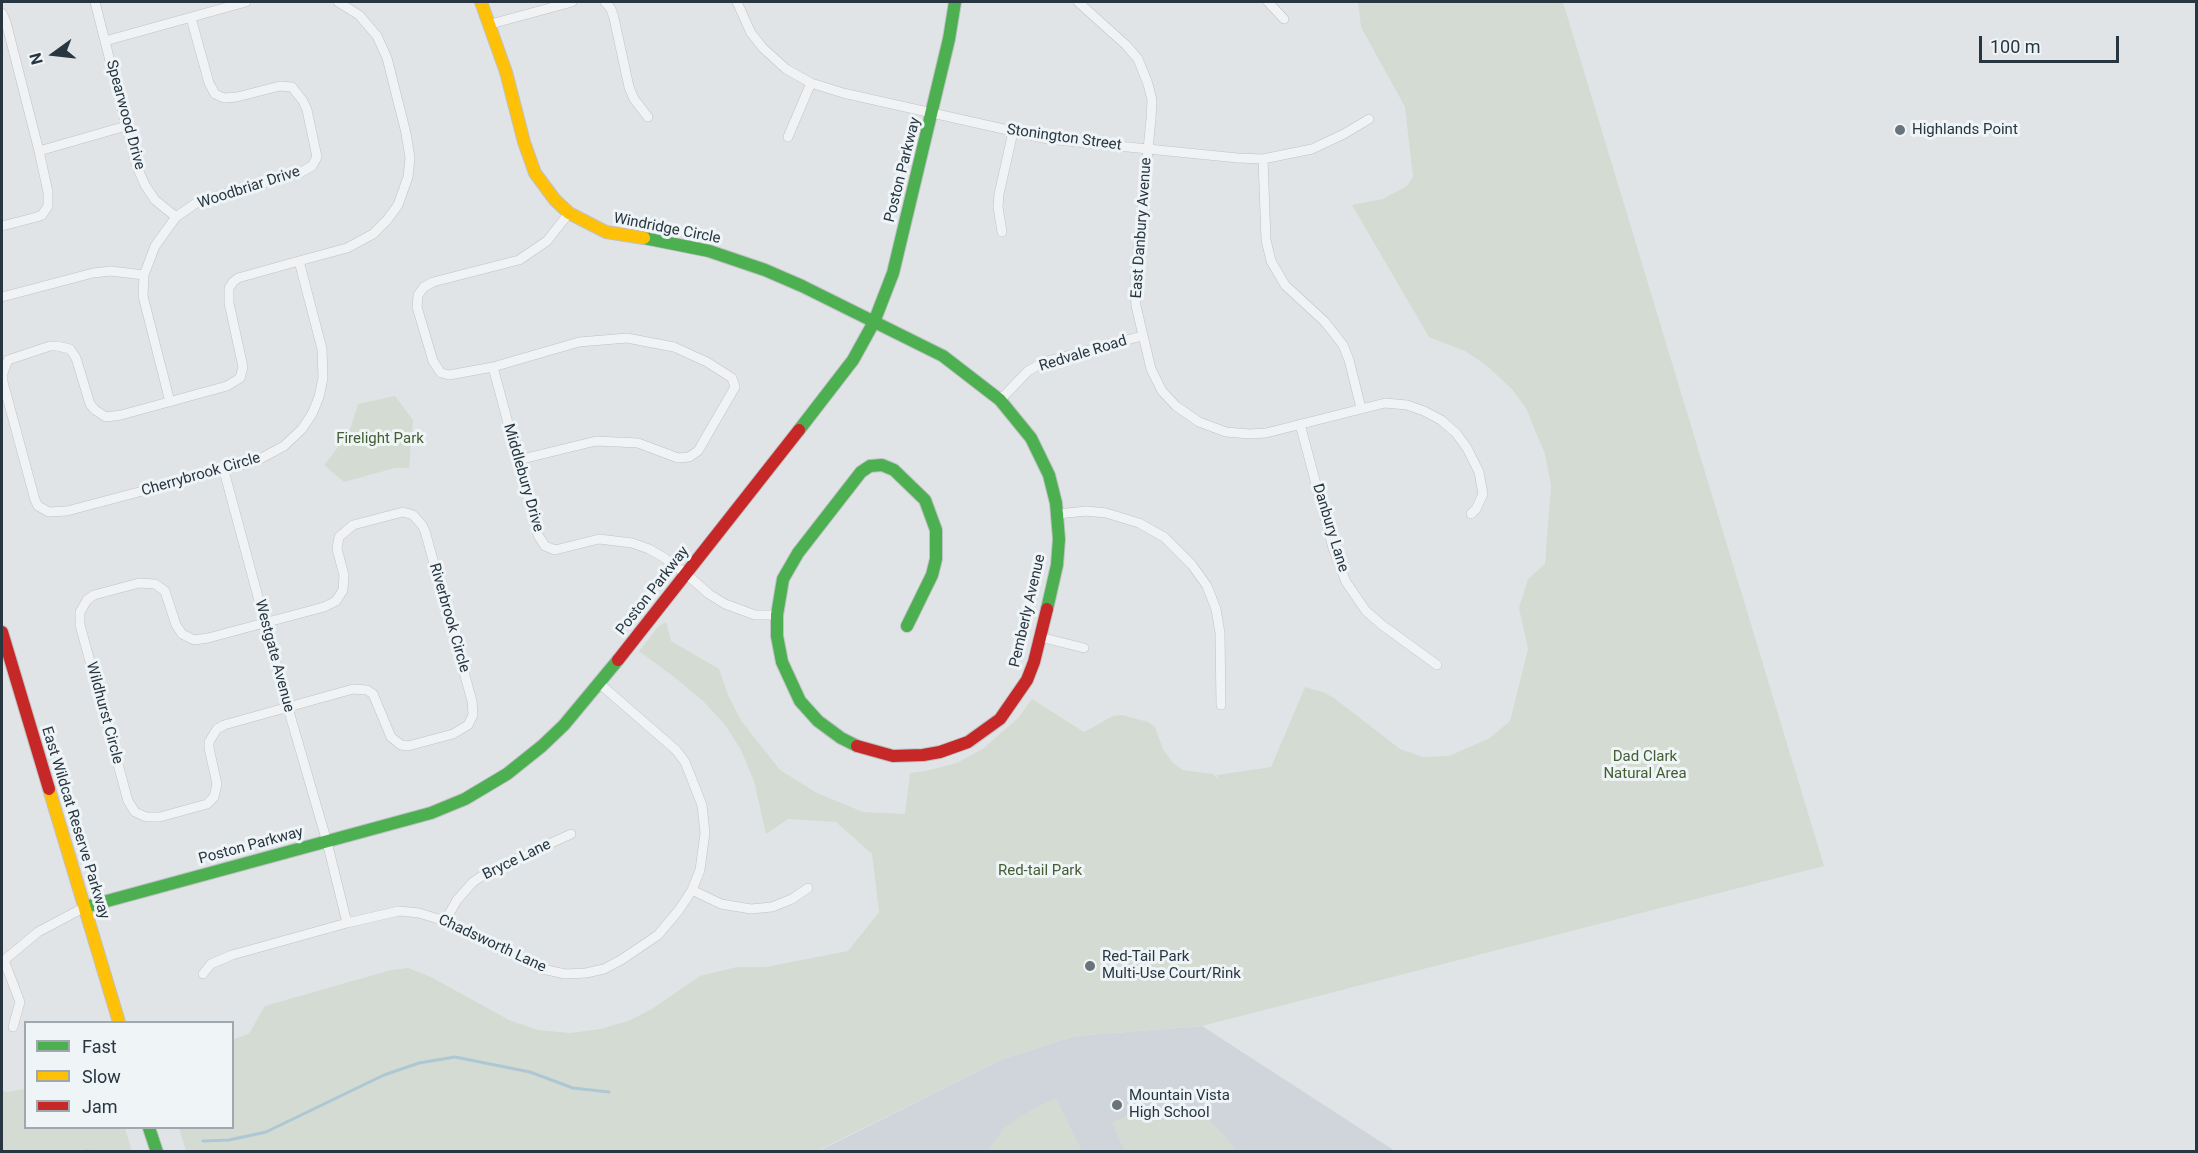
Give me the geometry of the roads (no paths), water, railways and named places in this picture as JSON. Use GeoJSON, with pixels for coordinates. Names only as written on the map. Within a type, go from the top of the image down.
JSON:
{"type":"FeatureCollection","features":[{"type":"Feature","properties":{"kind":"street","name":"Spearwood Drive"},"geometry":{"type":"LineString","coordinates":[[95,2],[137,167],[145,186],[160,206],[176,217]]}},
{"type":"Feature","properties":{"kind":"street"},"geometry":{"type":"LineString","coordinates":[[105,41],[246,2]]}},
{"type":"Feature","properties":{"kind":"street"},"geometry":{"type":"LineString","coordinates":[[299,261],[347,248],[373,234],[398,205],[408,177],[410,158],[406,133],[387,58],[377,36],[359,15],[338,2]]}},
{"type":"Feature","properties":{"kind":"street","name":"Windridge Circle"},"geometry":{"type":"LineString","coordinates":[[481,2],[491,24],[535,173],[555,200],[569,213],[606,232],[700,248],[765,270],[874,322]]}},
{"type":"Feature","properties":{"kind":"street"},"geometry":{"type":"LineString","coordinates":[[491,24],[572,2]]}},
{"type":"Feature","properties":{"kind":"street"},"geometry":{"type":"LineString","coordinates":[[605,2],[614,18],[629,87],[634,99],[648,117]]}},
{"type":"Feature","properties":{"kind":"street","name":"Stonington Street"},"geometry":{"type":"LineString","coordinates":[[737,2],[751,33],[762,48],[786,69],[811,83],[843,93],[1048,139],[1263,159],[1312,149],[1334,140],[1369,119]]}},
{"type":"Feature","properties":{"kind":"street","name":"Poston Parkway"},"geometry":{"type":"LineString","coordinates":[[85,907],[431,813],[481,791],[542,746],[600,684],[853,360],[874,322],[893,273],[949,39],[955,2]]}},
{"type":"Feature","properties":{"kind":"street","name":"East Danbury Avenue"},"geometry":{"type":"LineString","coordinates":[[1078,2],[1126,45],[1143,69],[1152,100],[1135,281],[1136,306],[1142,336],[1151,369],[1162,391],[1176,406],[1199,422],[1226,432],[1250,434],[1266,433],[1361,408],[1385,404],[1407,405],[1432,416],[1456,433],[1467,448],[1482,486],[1481,500],[1471,514]]}},
{"type":"Feature","properties":{"kind":"street"},"geometry":{"type":"LineString","coordinates":[[1268,2],[1284,19]]}},
{"type":"Feature","properties":{"kind":"street"},"geometry":{"type":"LineString","coordinates":[[2,13],[48,192],[48,206],[42,215],[2,226]]}},
{"type":"Feature","properties":{"kind":"street","name":"Woodbriar Drive"},"geometry":{"type":"LineString","coordinates":[[170,402],[145,308],[144,275],[155,246],[176,217],[184,210],[205,199],[300,173],[312,166],[317,157],[307,110],[303,100],[292,87],[280,86],[237,97],[224,98],[215,94],[209,83],[191,18]]}},
{"type":"Feature","properties":{"kind":"street"},"geometry":{"type":"LineString","coordinates":[[788,137],[811,83]]}},
{"type":"Feature","properties":{"kind":"street"},"geometry":{"type":"LineString","coordinates":[[39,151],[126,126]]}},
{"type":"Feature","properties":{"kind":"street"},"geometry":{"type":"LineString","coordinates":[[1002,232],[998,207],[999,194],[1013,132]]}},
{"type":"Feature","properties":{"kind":"street"},"geometry":{"type":"LineString","coordinates":[[1263,159],[1264,219],[1271,261],[1285,285],[1325,322],[1342,345],[1349,360],[1361,408]]}},
{"type":"Feature","properties":{"kind":"street"},"geometry":{"type":"LineString","coordinates":[[518,460],[596,441],[638,443],[678,458],[689,457],[698,451],[735,387],[732,378],[707,362],[674,347],[627,338],[579,342],[493,367],[448,375],[441,373],[433,361],[417,308],[418,295],[424,287],[433,282],[519,260],[547,241],[569,213]]}},
{"type":"Feature","properties":{"kind":"street","name":"Cherrybrook Circle"},"geometry":{"type":"LineString","coordinates":[[299,261],[322,350],[323,378],[312,414],[302,429],[284,446],[256,461],[67,511],[43,510],[35,500],[3,382],[3,373],[8,360],[57,346],[64,347],[73,353],[90,404],[106,417],[227,386],[240,378],[243,360],[228,296],[233,282],[238,278],[299,261]]}},
{"type":"Feature","properties":{"kind":"street"},"geometry":{"type":"LineString","coordinates":[[2,297],[93,273],[111,271],[144,275]]}},
{"type":"Feature","properties":{"kind":"street","name":"Pemberly Avenue"},"geometry":{"type":"LineString","coordinates":[[874,322],[943,356],[1000,399],[1021,424],[1038,451],[1049,475],[1058,514],[1057,565],[1040,636],[1028,680],[1009,708],[985,731],[968,742],[940,752],[893,756],[864,749],[842,738],[808,711],[792,687],[782,662],[777,636],[777,615],[783,579],[798,553],[861,472],[870,466],[882,465],[894,470],[925,500],[931,512],[936,530],[936,559],[932,575],[907,626]]}},
{"type":"Feature","properties":{"kind":"street","name":"Redvale Road"},"geometry":{"type":"LineString","coordinates":[[1000,399],[1028,371],[1044,362],[1142,336]]}},
{"type":"Feature","properties":{"kind":"street","name":"Middlebury Drive"},"geometry":{"type":"LineString","coordinates":[[493,367],[538,535],[545,546],[555,550],[599,539],[623,541],[649,549],[685,573]]}},
{"type":"Feature","properties":{"kind":"street","name":"Danbury Lane"},"geometry":{"type":"LineString","coordinates":[[1300,424],[1333,548],[1346,582],[1366,611],[1437,665]]}},
{"type":"Feature","properties":{"kind":"street","name":"Westgate Avenue"},"geometry":{"type":"LineString","coordinates":[[224,471],[327,842],[347,923]]}},
{"type":"Feature","properties":{"kind":"street"},"geometry":{"type":"LineString","coordinates":[[1058,514],[1086,511],[1106,513],[1139,523],[1164,537],[1192,564],[1206,586],[1216,609],[1220,633],[1221,705]]}},
{"type":"Feature","properties":{"kind":"street","name":"Riverbrook Circle"},"geometry":{"type":"LineString","coordinates":[[265,622],[324,607],[336,601],[343,590],[344,583],[337,544],[339,537],[348,527],[403,512],[413,515],[425,531],[472,701],[473,715],[468,725],[461,730],[408,746],[401,745],[391,737],[377,699],[367,690],[353,689],[288,708]]}},
{"type":"Feature","properties":{"kind":"street"},"geometry":{"type":"LineString","coordinates":[[685,573],[709,594],[725,604],[754,615],[777,615]]}},
{"type":"Feature","properties":{"kind":"street","name":"Wildhurst Circle"},"geometry":{"type":"LineString","coordinates":[[265,622],[208,638],[187,638],[176,625],[165,591],[147,582],[93,595],[82,605],[80,625],[132,808],[146,817],[160,817],[207,804],[214,797],[217,784],[209,748],[212,735],[224,725],[288,708]]}},
{"type":"Feature","properties":{"kind":"street","name":"East Wildcat Reserve Parkway"},"geometry":{"type":"LineString","coordinates":[[2,632],[118,1021]]}},
{"type":"Feature","properties":{"kind":"street"},"geometry":{"type":"LineString","coordinates":[[1040,636],[1084,648]]}},
{"type":"Feature","properties":{"kind":"street","name":"Chadsworth Lane"},"geometry":{"type":"LineString","coordinates":[[203,974],[212,964],[232,955],[399,911],[419,913],[445,921],[538,968],[565,974],[586,973],[614,965],[658,935],[692,890],[702,859],[705,833],[702,805],[694,781],[676,750],[600,684]]}},
{"type":"Feature","properties":{"kind":"street","name":"Bryce Lane"},"geometry":{"type":"LineString","coordinates":[[445,921],[457,900],[480,877],[572,834]]}},
{"type":"Feature","properties":{"kind":"street"},"geometry":{"type":"LineString","coordinates":[[692,890],[721,904],[751,909],[772,907],[792,899],[808,888]]}},
{"type":"Feature","properties":{"kind":"street"},"geometry":{"type":"LineString","coordinates":[[13,1027],[20,1002],[3,961],[38,932],[85,907]]}},
{"type":"Feature","properties":{"kind":"street"},"geometry":{"type":"LineString","coordinates":[[149,1129],[157,1152]]}},
{"type":"Feature","properties":{"kind":"waterway"},"geometry":{"type":"LineString","coordinates":[[203,1141],[229,1140],[266,1132],[384,1075],[419,1063],[455,1057],[530,1072],[573,1088],[609,1092]]}},
{"type":"Feature","properties":{"kind":"waterway"},"geometry":{"type":"LineString","coordinates":[[80,1152],[88,1151]]}},
{"type":"Feature","properties":{"kind":"place","name":"Highlands Point"},"geometry":{"type":"Point","coordinates":[1900,130]}},
{"type":"Feature","properties":{"kind":"place","name":"Red-Tail Park Multi-Use Court/Rink"},"geometry":{"type":"Point","coordinates":[1090,966]}},
{"type":"Feature","properties":{"kind":"place","name":"Mountain Vista High School"},"geometry":{"type":"Point","coordinates":[1117,1105]}},
{"type":"Feature","properties":{"kind":"park label","name":"Firelight Park"},"geometry":{"type":"Point","coordinates":[380,439]}},
{"type":"Feature","properties":{"kind":"park label","name":"Dad Clark Natural Area"},"geometry":{"type":"Point","coordinates":[1645,766]}},
{"type":"Feature","properties":{"kind":"park label","name":"Red-tail Park"},"geometry":{"type":"Point","coordinates":[1040,871]}}]}
